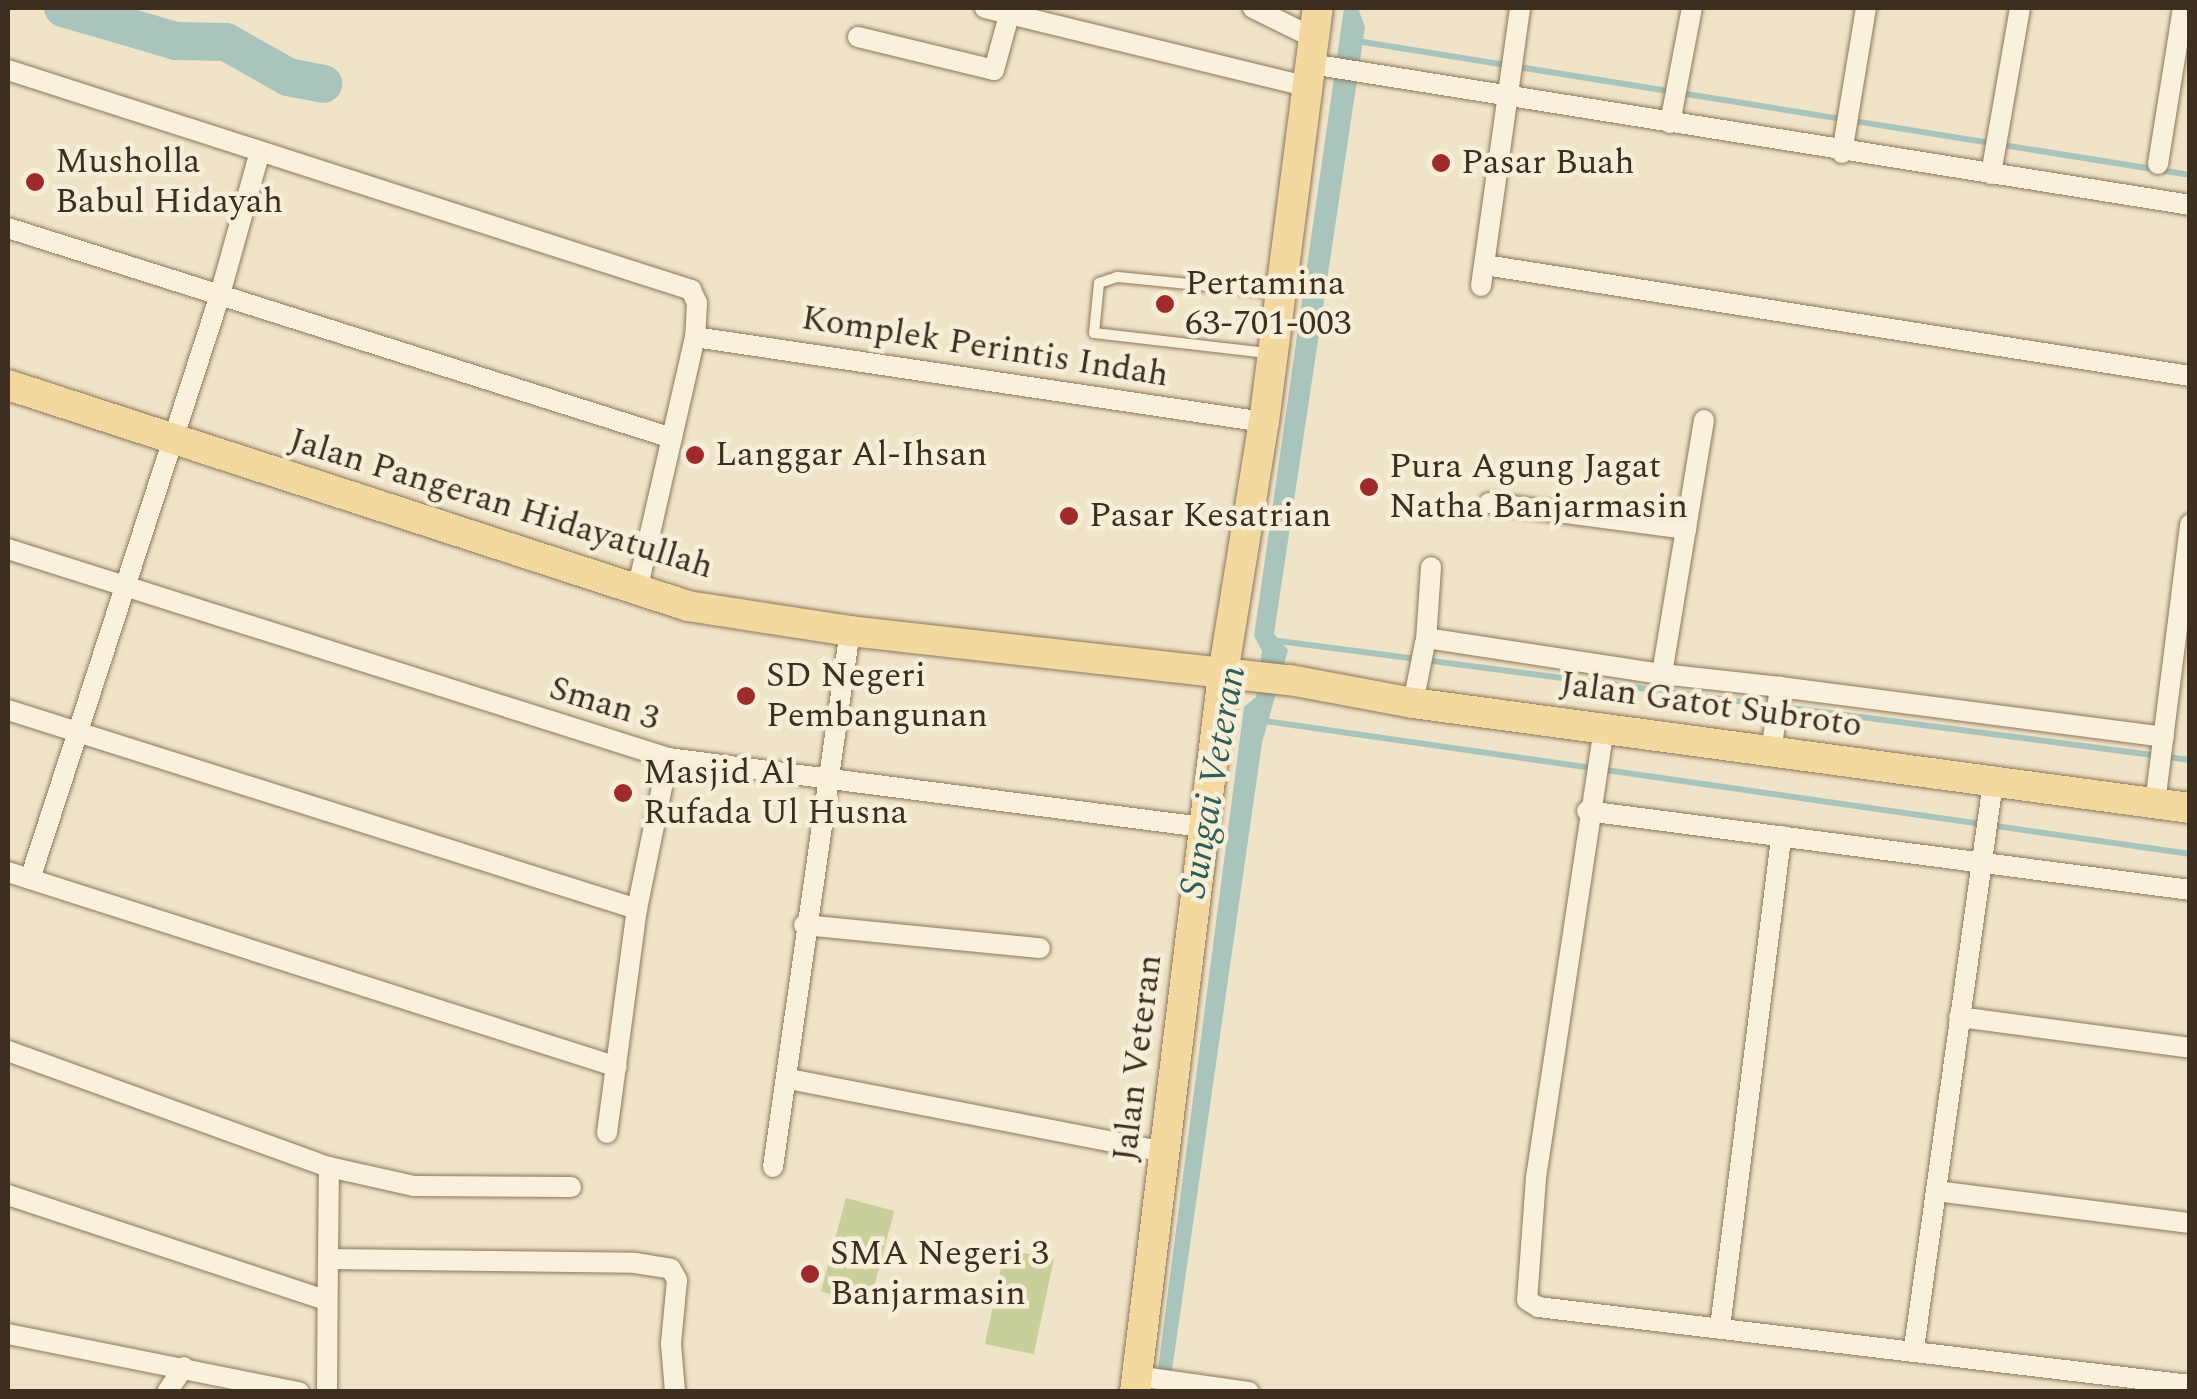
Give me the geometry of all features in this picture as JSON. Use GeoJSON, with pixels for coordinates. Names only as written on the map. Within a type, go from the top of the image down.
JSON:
{"type":"FeatureCollection","features":[{"type":"Feature","properties":{"kind":"main road","name":"Jalan Veteran"},"geometry":{"type":"LineString","coordinates":[[1141,1382],[1202,827],[1237,675],[1264,422],[1316,64],[1318,8]]}},
{"type":"Feature","properties":{"kind":"main road","name":"Jalan Pangeran Hidayatullah"},"geometry":{"type":"LineString","coordinates":[[8,385],[688,606],[850,631],[1237,675]]}},
{"type":"Feature","properties":{"kind":"main road","name":"Jalan Gatot Subroto"},"geometry":{"type":"LineString","coordinates":[[1237,675],[1290,680],[1602,738],[1771,753],[1991,796],[2190,808]]}},
{"type":"Feature","properties":{"kind":"street"},"geometry":{"type":"LineString","coordinates":[[985,8],[1368,74],[1507,84],[1674,103],[1842,153],[1992,166],[2190,205]]}},
{"type":"Feature","properties":{"kind":"street"},"geometry":{"type":"LineString","coordinates":[[1253,8],[1316,64]]}},
{"type":"Feature","properties":{"kind":"street"},"geometry":{"type":"LineString","coordinates":[[1481,286],[1520,8]]}},
{"type":"Feature","properties":{"kind":"street"},"geometry":{"type":"LineString","coordinates":[[1674,103],[1692,8]]}},
{"type":"Feature","properties":{"kind":"street"},"geometry":{"type":"LineString","coordinates":[[1842,153],[1866,8]]}},
{"type":"Feature","properties":{"kind":"street"},"geometry":{"type":"LineString","coordinates":[[1992,166],[2020,8]]}},
{"type":"Feature","properties":{"kind":"street"},"geometry":{"type":"LineString","coordinates":[[2158,164],[2182,8]]}},
{"type":"Feature","properties":{"kind":"street"},"geometry":{"type":"LineString","coordinates":[[858,38],[994,70],[1010,10]]}},
{"type":"Feature","properties":{"kind":"street"},"geometry":{"type":"LineString","coordinates":[[8,70],[258,155],[690,290],[697,303],[695,337],[637,590]]}},
{"type":"Feature","properties":{"kind":"street"},"geometry":{"type":"LineString","coordinates":[[30,879],[219,298],[258,155]]}},
{"type":"Feature","properties":{"kind":"street"},"geometry":{"type":"LineString","coordinates":[[8,228],[219,298],[672,438]]}},
{"type":"Feature","properties":{"kind":"street"},"geometry":{"type":"LineString","coordinates":[[1484,265],[2190,376]]}},
{"type":"Feature","properties":{"kind":"street","name":"Komplek Perintis Indah"},"geometry":{"type":"LineString","coordinates":[[695,337],[1264,422]]}},
{"type":"Feature","properties":{"kind":"street"},"geometry":{"type":"LineString","coordinates":[[1662,674],[1704,420]]}},
{"type":"Feature","properties":{"kind":"street"},"geometry":{"type":"LineString","coordinates":[[1488,503],[1686,530]]}},
{"type":"Feature","properties":{"kind":"street"},"geometry":{"type":"LineString","coordinates":[[2154,803],[2190,524]]}},
{"type":"Feature","properties":{"kind":"street","name":"Sman 3"},"geometry":{"type":"LineString","coordinates":[[8,549],[668,758],[826,774],[1202,827]]}},
{"type":"Feature","properties":{"kind":"street"},"geometry":{"type":"LineString","coordinates":[[1413,703],[1423,654],[1431,567]]}},
{"type":"Feature","properties":{"kind":"street"},"geometry":{"type":"LineString","coordinates":[[773,1167],[789,1079],[804,925],[850,631]]}},
{"type":"Feature","properties":{"kind":"street"},"geometry":{"type":"LineString","coordinates":[[1423,654],[1662,674],[2163,742]]}},
{"type":"Feature","properties":{"kind":"street"},"geometry":{"type":"LineString","coordinates":[[1771,753],[1780,692]]}},
{"type":"Feature","properties":{"kind":"street"},"geometry":{"type":"LineString","coordinates":[[8,710],[637,909]]}},
{"type":"Feature","properties":{"kind":"street"},"geometry":{"type":"LineString","coordinates":[[1602,738],[1587,811],[1536,1178],[1527,1300],[1538,1307],[1914,1348],[2190,1385]]}},
{"type":"Feature","properties":{"kind":"street"},"geometry":{"type":"LineString","coordinates":[[607,1133],[637,909],[668,758]]}},
{"type":"Feature","properties":{"kind":"street"},"geometry":{"type":"LineString","coordinates":[[1914,1348],[1991,796]]}},
{"type":"Feature","properties":{"kind":"street"},"geometry":{"type":"LineString","coordinates":[[1587,811],[2190,890]]}},
{"type":"Feature","properties":{"kind":"street"},"geometry":{"type":"LineString","coordinates":[[1720,1328],[1780,836]]}},
{"type":"Feature","properties":{"kind":"street"},"geometry":{"type":"LineString","coordinates":[[8,872],[617,1067]]}},
{"type":"Feature","properties":{"kind":"street"},"geometry":{"type":"LineString","coordinates":[[804,925],[1040,948]]}},
{"type":"Feature","properties":{"kind":"street"},"geometry":{"type":"LineString","coordinates":[[1959,1017],[2190,1048]]}},
{"type":"Feature","properties":{"kind":"street"},"geometry":{"type":"LineString","coordinates":[[8,1051],[329,1166],[414,1186],[571,1188]]}},
{"type":"Feature","properties":{"kind":"street"},"geometry":{"type":"LineString","coordinates":[[789,1079],[1166,1152]]}},
{"type":"Feature","properties":{"kind":"street"},"geometry":{"type":"LineString","coordinates":[[328,1392],[324,1300],[329,1166]]}},
{"type":"Feature","properties":{"kind":"street"},"geometry":{"type":"LineString","coordinates":[[1936,1190],[2190,1222]]}},
{"type":"Feature","properties":{"kind":"street"},"geometry":{"type":"LineString","coordinates":[[8,1195],[324,1300]]}},
{"type":"Feature","properties":{"kind":"street"},"geometry":{"type":"LineString","coordinates":[[328,1259],[664,1266],[677,1280],[675,1392]]}},
{"type":"Feature","properties":{"kind":"street"},"geometry":{"type":"LineString","coordinates":[[8,1334],[299,1392]]}},
{"type":"Feature","properties":{"kind":"street"},"geometry":{"type":"LineString","coordinates":[[167,1392],[184,1367]]}},
{"type":"Feature","properties":{"kind":"street"},"geometry":{"type":"LineString","coordinates":[[1141,1382],[1249,1392]]}},
{"type":"Feature","properties":{"kind":"lane"},"geometry":{"type":"LineString","coordinates":[[1273,354],[1090,328],[1103,279],[1281,293]]}},
{"type":"Feature","properties":{"kind":"green space"},"geometry":{"type":"Polygon","coordinates":[[[846,1198],[894,1211],[869,1305],[821,1292],[846,1198]]]}},
{"type":"Feature","properties":{"kind":"green space"},"geometry":{"type":"Polygon","coordinates":[[[1005,1249],[1054,1259],[1034,1354],[985,1344],[1005,1249]]]}},
{"type":"Feature","properties":{"kind":"water"},"geometry":{"type":"Polygon","coordinates":[[[1344,8],[1358,8],[1365,27],[1274,634],[1288,650],[1262,743],[1169,1391],[1155,1392],[1244,707],[1256,697],[1262,651],[1254,636],[1344,8]]]}},
{"type":"Feature","properties":{"kind":"waterway"},"geometry":{"type":"LineString","coordinates":[[63,8],[176,41],[226,42],[288,77],[323,84]]}},
{"type":"Feature","properties":{"kind":"waterway"},"geometry":{"type":"LineString","coordinates":[[1357,41],[2190,175]]}},
{"type":"Feature","properties":{"kind":"waterway"},"geometry":{"type":"LineString","coordinates":[[1279,641],[2190,760]]}},
{"type":"Feature","properties":{"kind":"waterway","name":"Sungai Veteran"},"geometry":{"type":"LineString","coordinates":[[1265,721],[2190,854]]}},
{"type":"Feature","properties":{"kind":"place","name":"Pasar Buah"},"geometry":{"type":"Point","coordinates":[1441,163]}},
{"type":"Feature","properties":{"kind":"place","name":"Musholla Babul Hidayah"},"geometry":{"type":"Point","coordinates":[35,182]}},
{"type":"Feature","properties":{"kind":"place","name":"Pertamina 63-701-003"},"geometry":{"type":"Point","coordinates":[1165,304]}},
{"type":"Feature","properties":{"kind":"place","name":"Langgar Al-Ihsan"},"geometry":{"type":"Point","coordinates":[695,455]}},
{"type":"Feature","properties":{"kind":"place","name":"Pura Agung Jagat Natha Banjarmasin"},"geometry":{"type":"Point","coordinates":[1369,487]}},
{"type":"Feature","properties":{"kind":"place","name":"Pasar Kesatrian"},"geometry":{"type":"Point","coordinates":[1069,516]}},
{"type":"Feature","properties":{"kind":"place","name":"SD Negeri Pembangunan"},"geometry":{"type":"Point","coordinates":[746,696]}},
{"type":"Feature","properties":{"kind":"place","name":"Masjid Al Rufada Ul Husna"},"geometry":{"type":"Point","coordinates":[623,793]}},
{"type":"Feature","properties":{"kind":"place","name":"SMA Negeri 3 Banjarmasin"},"geometry":{"type":"Point","coordinates":[810,1274]}}]}
